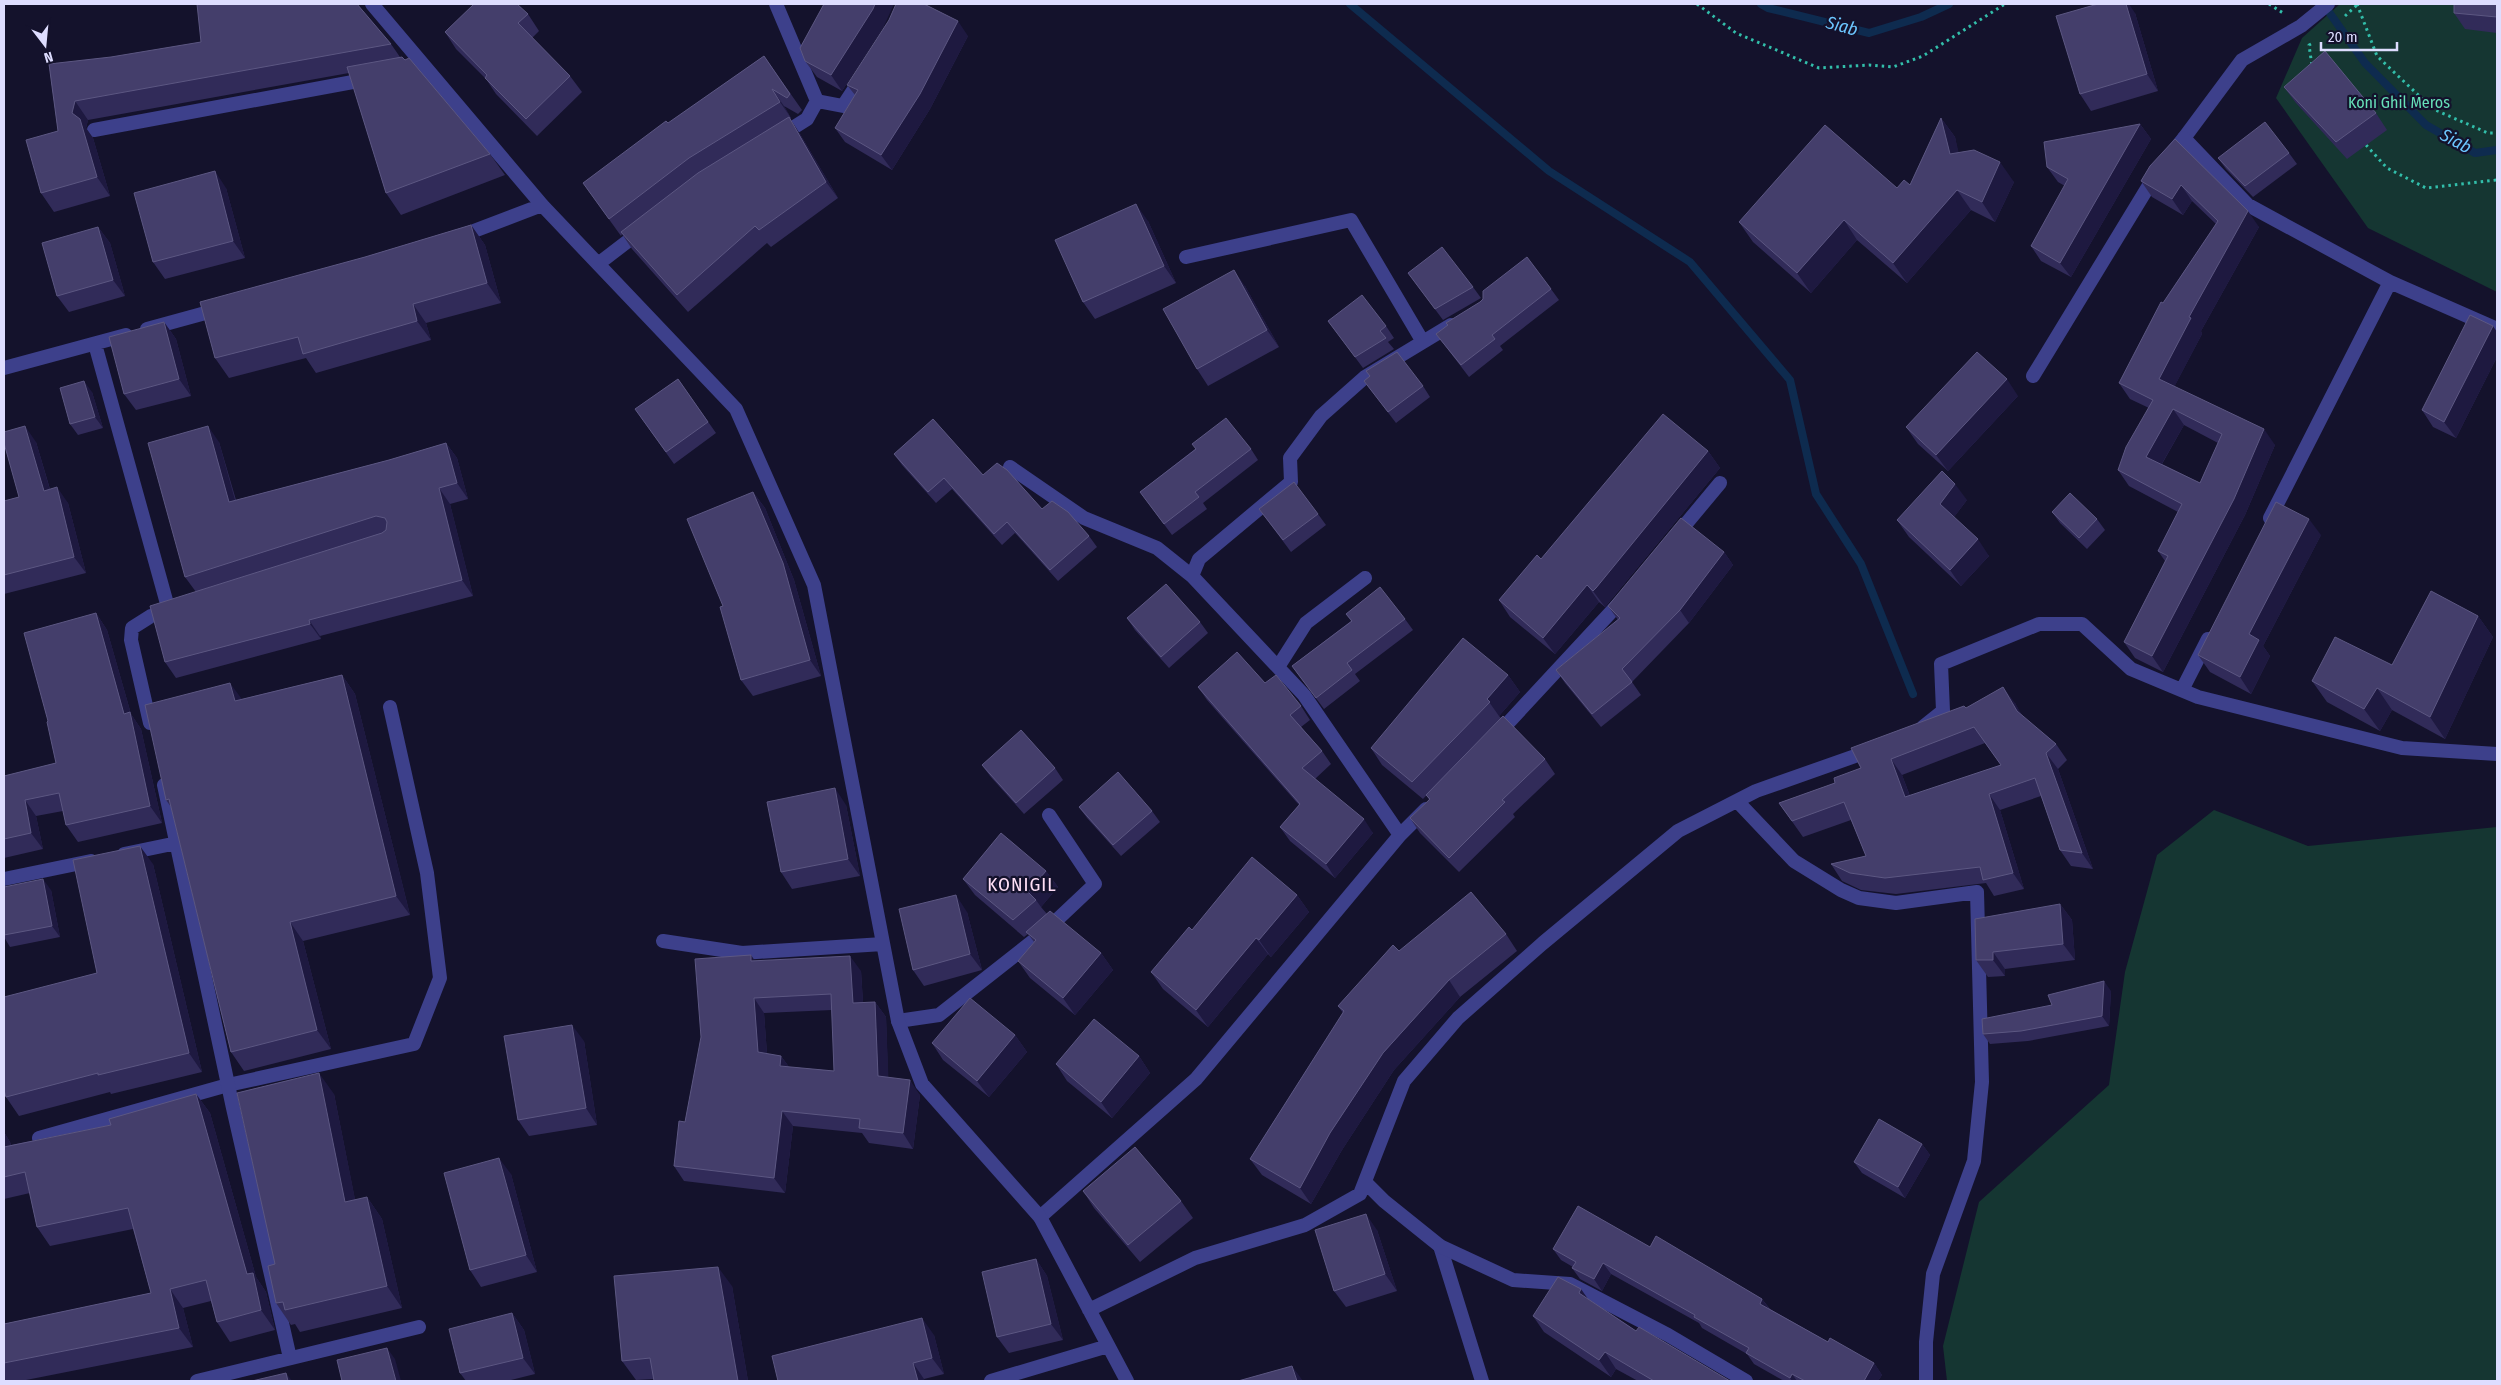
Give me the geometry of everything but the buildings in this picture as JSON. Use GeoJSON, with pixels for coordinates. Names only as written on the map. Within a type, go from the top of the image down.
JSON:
{"type":"FeatureCollection","features":[{"type":"Feature","properties":{"kind":"street"},"geometry":{"type":"LineString","coordinates":[[372,4],[542,205],[736,409],[814,585],[898,1021],[922,1084],[1040,1218],[1127,1381]]}},
{"type":"Feature","properties":{"kind":"street"},"geometry":{"type":"LineString","coordinates":[[764,145],[807,119],[816,101],[776,4]]}},
{"type":"Feature","properties":{"kind":"street"},"geometry":{"type":"LineString","coordinates":[[2033,376],[2159,169],[2242,60],[2301,26],[2328,4]]}},
{"type":"Feature","properties":{"kind":"street"},"geometry":{"type":"LineString","coordinates":[[407,72],[426,68]]}},
{"type":"Feature","properties":{"kind":"street"},"geometry":{"type":"LineString","coordinates":[[816,101],[843,106],[867,68]]}},
{"type":"Feature","properties":{"kind":"street"},"geometry":{"type":"LineString","coordinates":[[94,130],[387,76]]}},
{"type":"Feature","properties":{"kind":"street"},"geometry":{"type":"LineString","coordinates":[[2184,138],[2248,205],[2390,282],[2497,329]]}},
{"type":"Feature","properties":{"kind":"street"},"geometry":{"type":"LineString","coordinates":[[441,243],[542,205]]}},
{"type":"Feature","properties":{"kind":"street"},"geometry":{"type":"LineString","coordinates":[[1186,257],[1351,220],[1423,342]]}},
{"type":"Feature","properties":{"kind":"street"},"geometry":{"type":"LineString","coordinates":[[598,264],[652,223]]}},
{"type":"Feature","properties":{"kind":"street"},"geometry":{"type":"LineString","coordinates":[[2263,530],[2390,282]]}},
{"type":"Feature","properties":{"kind":"street"},"geometry":{"type":"LineString","coordinates":[[4,368],[233,306]]}},
{"type":"Feature","properties":{"kind":"street"},"geometry":{"type":"LineString","coordinates":[[1192,576],[1199,559],[1291,482],[1290,458],[1321,416],[1364,377],[1466,316]]}},
{"type":"Feature","properties":{"kind":"street"},"geometry":{"type":"LineString","coordinates":[[95,344],[168,612]]}},
{"type":"Feature","properties":{"kind":"street"},"geometry":{"type":"LineString","coordinates":[[1010,467],[1084,518],[1157,548],[1192,576],[1304,696],[1400,835]]}},
{"type":"Feature","properties":{"kind":"street"},"geometry":{"type":"LineString","coordinates":[[1664,550],[1720,482]]}},
{"type":"Feature","properties":{"kind":"street"},"geometry":{"type":"LineString","coordinates":[[1278,667],[1306,623],[1365,578]]}},
{"type":"Feature","properties":{"kind":"street"},"geometry":{"type":"LineString","coordinates":[[1483,749],[1542,689],[1633,587]]}},
{"type":"Feature","properties":{"kind":"street"},"geometry":{"type":"LineString","coordinates":[[153,736],[131,640],[132,628],[151,616],[187,606]]}},
{"type":"Feature","properties":{"kind":"street"},"geometry":{"type":"LineString","coordinates":[[1909,734],[1926,725],[1943,711],[1941,664],[2039,624],[2082,624],[2130,669],[2198,696],[2402,748],[2497,754]]}},
{"type":"Feature","properties":{"kind":"street"},"geometry":{"type":"LineString","coordinates":[[2182,690],[2214,628]]}},
{"type":"Feature","properties":{"kind":"street"},"geometry":{"type":"LineString","coordinates":[[38,1138],[228,1085],[414,1044],[440,978],[427,874],[390,707]]}},
{"type":"Feature","properties":{"kind":"street"},"geometry":{"type":"LineString","coordinates":[[1089,1310],[1195,1258],[1305,1225],[1360,1194],[1404,1081],[1458,1018],[1544,943],[1678,831],[1756,791],[1882,746]]}},
{"type":"Feature","properties":{"kind":"street"},"geometry":{"type":"LineString","coordinates":[[162,775],[228,1085],[290,1358]]}},
{"type":"Feature","properties":{"kind":"street"},"geometry":{"type":"LineString","coordinates":[[1040,1218],[1196,1078],[1400,835],[1438,796]]}},
{"type":"Feature","properties":{"kind":"street"},"geometry":{"type":"LineString","coordinates":[[1737,801],[1794,861],[1840,890],[1859,898],[1896,903],[1977,892],[1982,1082],[1974,1162],[1933,1274],[1926,1342],[1926,1381]]}},
{"type":"Feature","properties":{"kind":"street"},"geometry":{"type":"LineString","coordinates":[[898,1021],[939,1015],[1042,934],[1095,884],[1049,815]]}},
{"type":"Feature","properties":{"kind":"street"},"geometry":{"type":"LineString","coordinates":[[4,879],[177,843]]}},
{"type":"Feature","properties":{"kind":"street"},"geometry":{"type":"LineString","coordinates":[[663,941],[742,953],[883,944]]}},
{"type":"Feature","properties":{"kind":"street"},"geometry":{"type":"LineString","coordinates":[[1365,1182],[1384,1201],[1440,1246],[1513,1280],[1570,1284],[1668,1335],[1746,1381]]}},
{"type":"Feature","properties":{"kind":"street"},"geometry":{"type":"LineString","coordinates":[[1440,1246],[1482,1381]]}},
{"type":"Feature","properties":{"kind":"street"},"geometry":{"type":"LineString","coordinates":[[197,1381],[419,1327]]}},
{"type":"Feature","properties":{"kind":"street"},"geometry":{"type":"LineString","coordinates":[[991,1381],[1108,1346]]}},
{"type":"Feature","properties":{"kind":"path"},"geometry":{"type":"LineString","coordinates":[[1697,4],[1736,34],[1818,68],[1893,67],[1923,56],[2005,4]]}},
{"type":"Feature","properties":{"kind":"path"},"geometry":{"type":"LineString","coordinates":[[2357,4],[2377,56],[2434,109],[2488,133],[2497,133]]}},
{"type":"Feature","properties":{"kind":"path"},"geometry":{"type":"LineString","coordinates":[[2312,70],[2309,45],[2314,41]]}},
{"type":"Feature","properties":{"kind":"path"},"geometry":{"type":"LineString","coordinates":[[2366,145],[2387,168],[2426,188],[2497,180]]}},
{"type":"Feature","properties":{"kind":"green space","name":"Koni Ghil Meros"},"geometry":{"type":"Polygon","coordinates":[[[2340,4],[2497,4],[2497,292],[2368,228],[2276,98],[2302,38],[2340,4]]]}},
{"type":"Feature","properties":{"kind":"green space"},"geometry":{"type":"Polygon","coordinates":[[[2214,810],[2308,846],[2497,827],[2497,1381],[1947,1381],[1943,1346],[1979,1202],[2109,1085],[2125,972],[2157,855],[2214,810]]]}},
{"type":"Feature","properties":{"kind":"waterway"},"geometry":{"type":"LineString","coordinates":[[1350,4],[1549,171],[1690,262],[1790,380],[1816,494],[1861,564],[1913,694]]}},
{"type":"Feature","properties":{"kind":"waterway","name":"Siab"},"geometry":{"type":"LineString","coordinates":[[1761,4],[1768,8],[1869,33],[1921,17],[1949,4]]}},
{"type":"Feature","properties":{"kind":"waterway","name":"Siab"},"geometry":{"type":"LineString","coordinates":[[2324,5],[2365,63],[2426,125],[2475,153],[2497,150]]}},
{"type":"Feature","properties":{"kind":"district","name":"KONIGIL"},"geometry":{"type":"Point","coordinates":[1022,884]}}]}
